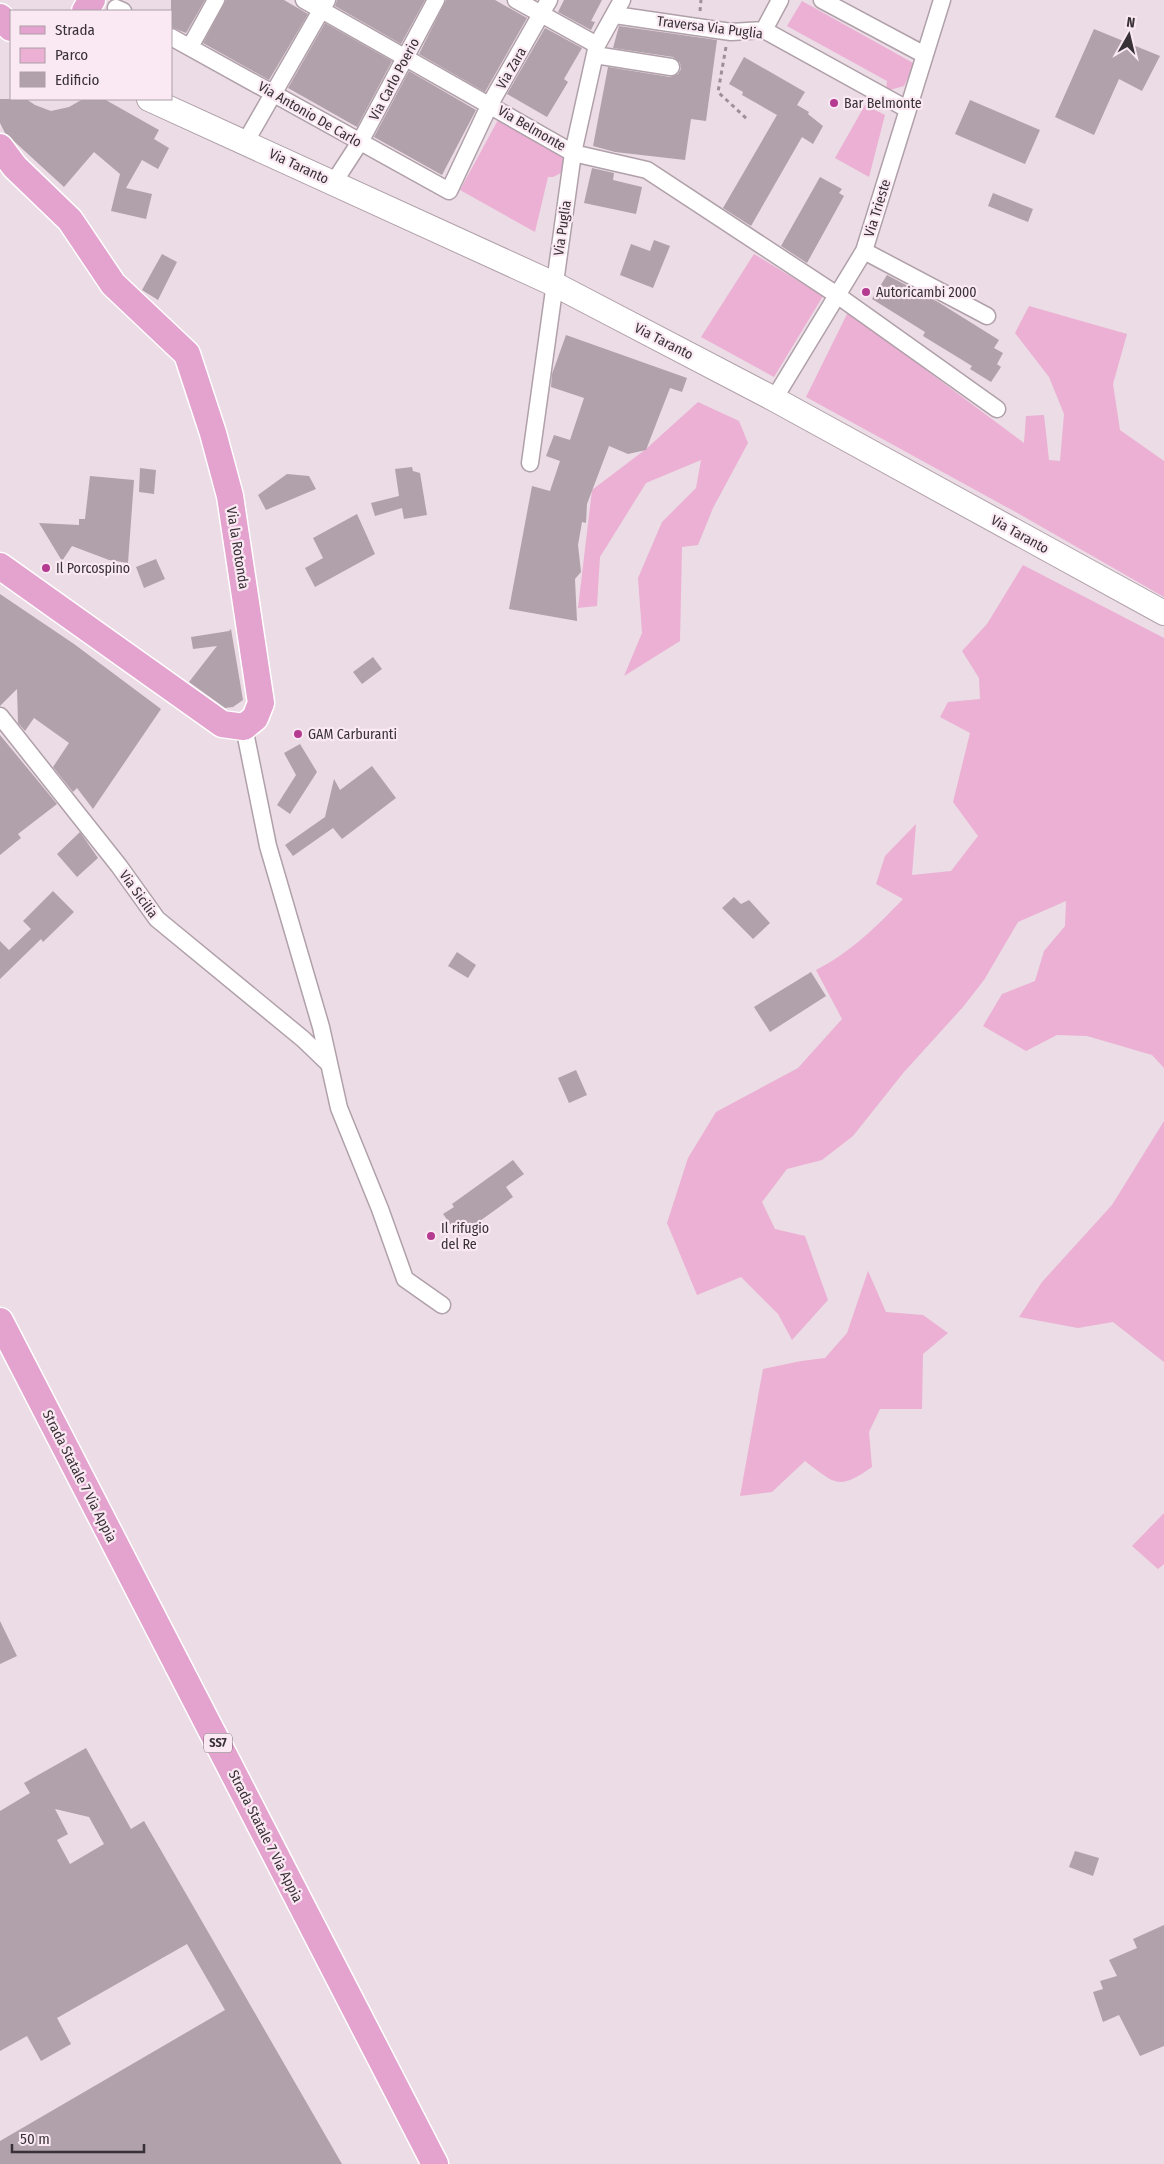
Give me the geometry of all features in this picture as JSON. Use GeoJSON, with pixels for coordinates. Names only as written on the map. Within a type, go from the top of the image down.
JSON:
{"type":"FeatureCollection","features":[{"type":"Feature","properties":{"kind":"main road"},"geometry":{"type":"LineString","coordinates":[[90,10],[111,6]]}},
{"type":"Feature","properties":{"kind":"main road"},"geometry":{"type":"LineString","coordinates":[[0,17],[10,27]]}},
{"type":"Feature","properties":{"kind":"main road","name":"Via la Rotonda"},"geometry":{"type":"LineString","coordinates":[[0,147],[15,167],[70,220],[113,284],[187,354],[213,433],[230,496],[261,704],[255,718],[244,727]]}},
{"type":"Feature","properties":{"kind":"main road"},"geometry":{"type":"LineString","coordinates":[[0,566],[222,724],[244,727]]}},
{"type":"Feature","properties":{"kind":"main road","name":"Strada Statale 7 Via Appia"},"geometry":{"type":"LineString","coordinates":[[0,1321],[435,2164]]}},
{"type":"Feature","properties":{"kind":"street"},"geometry":{"type":"LineString","coordinates":[[190,47],[216,0]]}},
{"type":"Feature","properties":{"kind":"street","name":"Via Belmonte"},"geometry":{"type":"LineString","coordinates":[[304,0],[324,5],[405,57],[573,152],[647,170],[838,295],[997,409]]}},
{"type":"Feature","properties":{"kind":"street","name":"Via Carlo Poerio"},"geometry":{"type":"LineString","coordinates":[[334,182],[360,142],[436,0]]}},
{"type":"Feature","properties":{"kind":"street"},"geometry":{"type":"LineString","coordinates":[[516,0],[546,7],[596,50],[671,66]]}},
{"type":"Feature","properties":{"kind":"street"},"geometry":{"type":"LineString","coordinates":[[764,30],[780,0]]}},
{"type":"Feature","properties":{"kind":"street"},"geometry":{"type":"LineString","coordinates":[[822,0],[924,54]]}},
{"type":"Feature","properties":{"kind":"street"},"geometry":{"type":"LineString","coordinates":[[940,4],[955,0]]}},
{"type":"Feature","properties":{"kind":"street","name":"Via Trieste"},"geometry":{"type":"LineString","coordinates":[[774,399],[864,251],[940,4]]}},
{"type":"Feature","properties":{"kind":"street"},"geometry":{"type":"LineString","coordinates":[[246,142],[276,94],[324,5]]}},
{"type":"Feature","properties":{"kind":"street","name":"Via Zara"},"geometry":{"type":"LineString","coordinates":[[449,191],[490,104],[546,7]]}},
{"type":"Feature","properties":{"kind":"street","name":"Traversa Via Puglia"},"geometry":{"type":"LineString","coordinates":[[618,7],[731,32],[764,30],[907,109]]}},
{"type":"Feature","properties":{"kind":"street","name":"Via Puglia"},"geometry":{"type":"LineString","coordinates":[[530,463],[573,152],[596,50],[618,7]]}},
{"type":"Feature","properties":{"kind":"street","name":"Via Antonio De Carlo"},"geometry":{"type":"LineString","coordinates":[[172,38],[449,191]]}},
{"type":"Feature","properties":{"kind":"street","name":"Via Taranto"},"geometry":{"type":"LineString","coordinates":[[151,100],[554,284],[774,399],[1164,613]]}},
{"type":"Feature","properties":{"kind":"street"},"geometry":{"type":"LineString","coordinates":[[864,251],[987,316]]}},
{"type":"Feature","properties":{"kind":"street","name":"Via Sicilia"},"geometry":{"type":"LineString","coordinates":[[0,716],[79,814],[157,919],[303,1039],[329,1064]]}},
{"type":"Feature","properties":{"kind":"street"},"geometry":{"type":"LineString","coordinates":[[244,727],[268,846],[321,1027],[339,1108],[380,1209],[405,1279],[442,1305]]}},
{"type":"Feature","properties":{"kind":"path"},"geometry":{"type":"LineString","coordinates":[[724,50],[718,92],[748,120]]}},
{"type":"Feature","properties":{"kind":"green space"},"geometry":{"type":"Polygon","coordinates":[[[802,1],[915,64],[904,86],[886,91],[887,81],[787,26],[802,1]]]}},
{"type":"Feature","properties":{"kind":"green space"},"geometry":{"type":"Polygon","coordinates":[[[865,105],[885,115],[869,177],[835,158],[865,105]]]}},
{"type":"Feature","properties":{"kind":"green space"},"geometry":{"type":"Polygon","coordinates":[[[498,120],[566,157],[563,172],[553,177],[548,177],[535,232],[460,190],[498,120]]]}},
{"type":"Feature","properties":{"kind":"green space"},"geometry":{"type":"Polygon","coordinates":[[[754,254],[823,296],[774,377],[701,337],[754,254]]]}},
{"type":"Feature","properties":{"kind":"green space"},"geometry":{"type":"Polygon","coordinates":[[[1029,306],[1127,334],[1113,384],[1120,430],[1164,461],[1164,597],[1021,515],[806,397],[848,312],[1024,443],[1026,416],[1044,415],[1049,460],[1060,461],[1064,414],[1049,377],[1015,333],[1029,306]]]}},
{"type":"Feature","properties":{"kind":"green space"},"geometry":{"type":"Polygon","coordinates":[[[698,402],[739,421],[748,443],[713,508],[698,545],[682,547],[680,641],[624,676],[642,633],[638,578],[662,522],[696,488],[701,460],[646,483],[600,557],[597,606],[578,608],[592,490],[646,449],[698,402]]]}},
{"type":"Feature","properties":{"kind":"green space"},"geometry":{"type":"Polygon","coordinates":[[[1023,565],[1164,638],[1164,1068],[1152,1055],[1087,1036],[1057,1035],[1026,1051],[983,1026],[1002,994],[1035,981],[1044,951],[1065,926],[1066,901],[1018,922],[984,980],[963,1007],[904,1072],[853,1136],[822,1160],[787,1169],[762,1202],[775,1229],[805,1236],[828,1300],[792,1340],[778,1314],[741,1277],[697,1295],[667,1223],[688,1158],[716,1112],[798,1068],[842,1019],[816,970],[852,947],[903,899],[876,884],[885,856],[916,824],[912,875],[951,871],[978,836],[953,802],[970,733],[940,717],[948,702],[980,699],[979,678],[962,651],[987,624],[1023,565]]]}},
{"type":"Feature","properties":{"kind":"green space"},"geometry":{"type":"Polygon","coordinates":[[[1164,1121],[1164,1362],[1113,1322],[1078,1328],[1019,1317],[1042,1282],[1112,1205],[1164,1121]]]}},
{"type":"Feature","properties":{"kind":"green space"},"geometry":{"type":"Polygon","coordinates":[[[868,1271],[886,1312],[923,1315],[948,1333],[923,1354],[922,1409],[880,1409],[869,1432],[872,1467],[861,1475],[844,1482],[837,1482],[823,1475],[805,1461],[772,1492],[740,1496],[763,1369],[825,1358],[847,1333],[868,1271]]]}},
{"type":"Feature","properties":{"kind":"green space"},"geometry":{"type":"Polygon","coordinates":[[[1164,1513],[1164,1564],[1158,1569],[1132,1546],[1164,1513]]]}},
{"type":"Feature","properties":{"kind":"building"},"geometry":{"type":"Polygon","coordinates":[[[171,0],[205,0],[186,33],[172,27],[171,0]]]}},
{"type":"Feature","properties":{"kind":"building"},"geometry":{"type":"Polygon","coordinates":[[[226,0],[284,0],[308,14],[269,80],[203,43],[226,0]]]}},
{"type":"Feature","properties":{"kind":"building"},"geometry":{"type":"Polygon","coordinates":[[[337,0],[425,0],[401,44],[335,6],[337,0]]]}},
{"type":"Feature","properties":{"kind":"building"},"geometry":{"type":"Polygon","coordinates":[[[446,0],[495,0],[527,18],[485,92],[419,54],[446,0]]]}},
{"type":"Feature","properties":{"kind":"building"},"geometry":{"type":"Polygon","coordinates":[[[564,0],[602,0],[591,21],[595,22],[591,30],[558,12],[564,0]]]}},
{"type":"Feature","properties":{"kind":"building"},"geometry":{"type":"Polygon","coordinates":[[[325,23],[392,61],[357,127],[288,88],[325,23]]]}},
{"type":"Feature","properties":{"kind":"building"},"geometry":{"type":"Polygon","coordinates":[[[619,26],[717,40],[706,121],[691,119],[685,160],[615,152],[593,146],[608,67],[670,77],[678,74],[681,69],[680,63],[673,57],[613,48],[619,26]]]}},
{"type":"Feature","properties":{"kind":"building"},"geometry":{"type":"Polygon","coordinates":[[[545,28],[582,48],[564,79],[568,82],[547,117],[507,94],[545,28]]]}},
{"type":"Feature","properties":{"kind":"building"},"geometry":{"type":"Polygon","coordinates":[[[1094,29],[1160,56],[1142,91],[1119,79],[1094,135],[1055,117],[1094,29]]]}},
{"type":"Feature","properties":{"kind":"building"},"geometry":{"type":"Polygon","coordinates":[[[744,57],[805,92],[797,105],[809,112],[808,114],[823,126],[813,144],[802,137],[751,226],[723,208],[777,115],[742,95],[743,92],[729,84],[744,57]]]}},
{"type":"Feature","properties":{"kind":"building"},"geometry":{"type":"Polygon","coordinates":[[[409,71],[476,110],[442,175],[374,137],[409,71]]]}},
{"type":"Feature","properties":{"kind":"building"},"geometry":{"type":"Polygon","coordinates":[[[0,99],[28,100],[51,111],[69,107],[81,100],[106,100],[159,130],[154,139],[169,148],[158,169],[142,160],[126,188],[152,194],[146,219],[111,211],[120,174],[94,152],[64,187],[5,133],[0,123],[0,99]]]}},
{"type":"Feature","properties":{"kind":"building"},"geometry":{"type":"Polygon","coordinates":[[[970,100],[1040,130],[1025,164],[955,134],[970,100]]]}},
{"type":"Feature","properties":{"kind":"building"},"geometry":{"type":"Polygon","coordinates":[[[592,168],[614,173],[613,180],[642,187],[636,214],[584,203],[592,168]]]}},
{"type":"Feature","properties":{"kind":"building"},"geometry":{"type":"Polygon","coordinates":[[[820,177],[842,189],[839,193],[844,196],[807,263],[781,246],[820,177]]]}},
{"type":"Feature","properties":{"kind":"building"},"geometry":{"type":"Polygon","coordinates":[[[993,193],[1033,209],[1028,222],[988,206],[993,193]]]}},
{"type":"Feature","properties":{"kind":"building"},"geometry":{"type":"Polygon","coordinates":[[[654,240],[670,246],[653,288],[620,275],[631,244],[650,251],[654,240]]]}},
{"type":"Feature","properties":{"kind":"building"},"geometry":{"type":"Polygon","coordinates":[[[162,254],[177,262],[158,300],[142,290],[162,254]]]}},
{"type":"Feature","properties":{"kind":"building"},"geometry":{"type":"Polygon","coordinates":[[[887,275],[938,302],[999,340],[994,348],[1003,353],[997,364],[1001,367],[991,382],[970,369],[972,366],[923,336],[925,332],[872,299],[887,275]]]}},
{"type":"Feature","properties":{"kind":"building"},"geometry":{"type":"Polygon","coordinates":[[[566,335],[687,378],[682,392],[670,388],[646,450],[628,454],[609,446],[587,504],[586,523],[582,522],[578,545],[581,572],[575,579],[577,621],[509,609],[532,486],[550,491],[560,461],[546,456],[554,435],[570,440],[584,398],[551,387],[552,374],[566,335]]]}},
{"type":"Feature","properties":{"kind":"building"},"geometry":{"type":"Polygon","coordinates":[[[412,467],[413,471],[420,473],[427,515],[404,519],[402,508],[375,516],[371,503],[399,496],[395,469],[412,467]]]}},
{"type":"Feature","properties":{"kind":"building"},"geometry":{"type":"Polygon","coordinates":[[[140,468],[156,470],[154,494],[139,492],[140,468]]]}},
{"type":"Feature","properties":{"kind":"building"},"geometry":{"type":"Polygon","coordinates":[[[287,474],[309,476],[316,489],[266,510],[258,495],[287,474]]]}},
{"type":"Feature","properties":{"kind":"building"},"geometry":{"type":"Polygon","coordinates":[[[90,476],[134,480],[128,563],[109,560],[72,546],[62,561],[39,523],[79,525],[79,519],[85,519],[90,476]]]}},
{"type":"Feature","properties":{"kind":"building"},"geometry":{"type":"Polygon","coordinates":[[[357,514],[375,554],[315,587],[305,568],[323,558],[313,538],[357,514]]]}},
{"type":"Feature","properties":{"kind":"building"},"geometry":{"type":"Polygon","coordinates":[[[156,559],[165,579],[144,588],[136,567],[156,559]]]}},
{"type":"Feature","properties":{"kind":"building"},"geometry":{"type":"Polygon","coordinates":[[[0,594],[74,644],[161,709],[93,809],[77,788],[73,792],[53,767],[69,743],[34,718],[25,731],[18,723],[17,689],[0,706],[0,594]]]}},
{"type":"Feature","properties":{"kind":"building"},"geometry":{"type":"Polygon","coordinates":[[[231,629],[243,700],[233,707],[225,708],[189,682],[217,646],[193,649],[191,637],[229,631],[231,629]]]}},
{"type":"Feature","properties":{"kind":"building"},"geometry":{"type":"Polygon","coordinates":[[[373,657],[382,669],[362,684],[353,672],[373,657]]]}},
{"type":"Feature","properties":{"kind":"building"},"geometry":{"type":"Polygon","coordinates":[[[0,735],[57,804],[18,834],[21,838],[0,855],[0,735]]]}},
{"type":"Feature","properties":{"kind":"building"},"geometry":{"type":"Polygon","coordinates":[[[300,744],[317,772],[290,814],[277,805],[296,775],[284,753],[300,744]]]}},
{"type":"Feature","properties":{"kind":"building"},"geometry":{"type":"Polygon","coordinates":[[[372,766],[396,798],[342,839],[333,828],[293,856],[285,845],[325,817],[334,779],[340,790],[372,766]]]}},
{"type":"Feature","properties":{"kind":"building"},"geometry":{"type":"Polygon","coordinates":[[[80,832],[98,858],[77,877],[57,854],[80,832]]]}},
{"type":"Feature","properties":{"kind":"building"},"geometry":{"type":"Polygon","coordinates":[[[53,891],[74,912],[43,942],[41,939],[0,979],[0,941],[9,950],[31,929],[23,921],[53,891]]]}},
{"type":"Feature","properties":{"kind":"building"},"geometry":{"type":"Polygon","coordinates":[[[734,897],[741,904],[749,900],[770,923],[753,939],[722,908],[734,897]]]}},
{"type":"Feature","properties":{"kind":"building"},"geometry":{"type":"Polygon","coordinates":[[[457,952],[476,965],[468,978],[448,966],[457,952]]]}},
{"type":"Feature","properties":{"kind":"building"},"geometry":{"type":"Polygon","coordinates":[[[811,972],[826,996],[770,1032],[754,1007],[811,972]]]}},
{"type":"Feature","properties":{"kind":"building"},"geometry":{"type":"Polygon","coordinates":[[[576,1070],[587,1095],[569,1103],[558,1078],[576,1070]]]}},
{"type":"Feature","properties":{"kind":"building"},"geometry":{"type":"Polygon","coordinates":[[[513,1160],[524,1174],[506,1187],[513,1197],[459,1236],[443,1214],[454,1207],[452,1204],[513,1160]]]}},
{"type":"Feature","properties":{"kind":"building"},"geometry":{"type":"Polygon","coordinates":[[[0,1621],[17,1656],[0,1664],[0,1621]]]}},
{"type":"Feature","properties":{"kind":"building"},"geometry":{"type":"Polygon","coordinates":[[[86,1748],[131,1829],[144,1821],[342,2164],[0,2164],[0,2141],[225,2010],[187,1944],[57,2018],[71,2044],[41,2061],[27,2036],[0,2051],[0,1811],[30,1793],[24,1783],[86,1748]],[[55,1809],[68,1834],[57,1840],[70,1864],[104,1844],[89,1817],[55,1809]]]}},
{"type":"Feature","properties":{"kind":"building"},"geometry":{"type":"Polygon","coordinates":[[[1075,1851],[1099,1858],[1093,1876],[1069,1867],[1075,1851]]]}},
{"type":"Feature","properties":{"kind":"building"},"geometry":{"type":"Polygon","coordinates":[[[1164,1925],[1164,2046],[1140,2056],[1119,2015],[1103,2022],[1093,1992],[1103,1989],[1100,1981],[1117,1976],[1109,1960],[1137,1948],[1133,1939],[1164,1925]]]}},
{"type":"Feature","properties":{"kind":"place","name":"Bar Belmonte"},"geometry":{"type":"Point","coordinates":[834,103]}},
{"type":"Feature","properties":{"kind":"place","name":"Autoricambi 2000"},"geometry":{"type":"Point","coordinates":[866,292]}},
{"type":"Feature","properties":{"kind":"place","name":"Il Porcospino"},"geometry":{"type":"Point","coordinates":[46,568]}},
{"type":"Feature","properties":{"kind":"place","name":"GAM Carburanti"},"geometry":{"type":"Point","coordinates":[298,734]}},
{"type":"Feature","properties":{"kind":"place","name":"Il rifugio del Re"},"geometry":{"type":"Point","coordinates":[431,1236]}}]}
